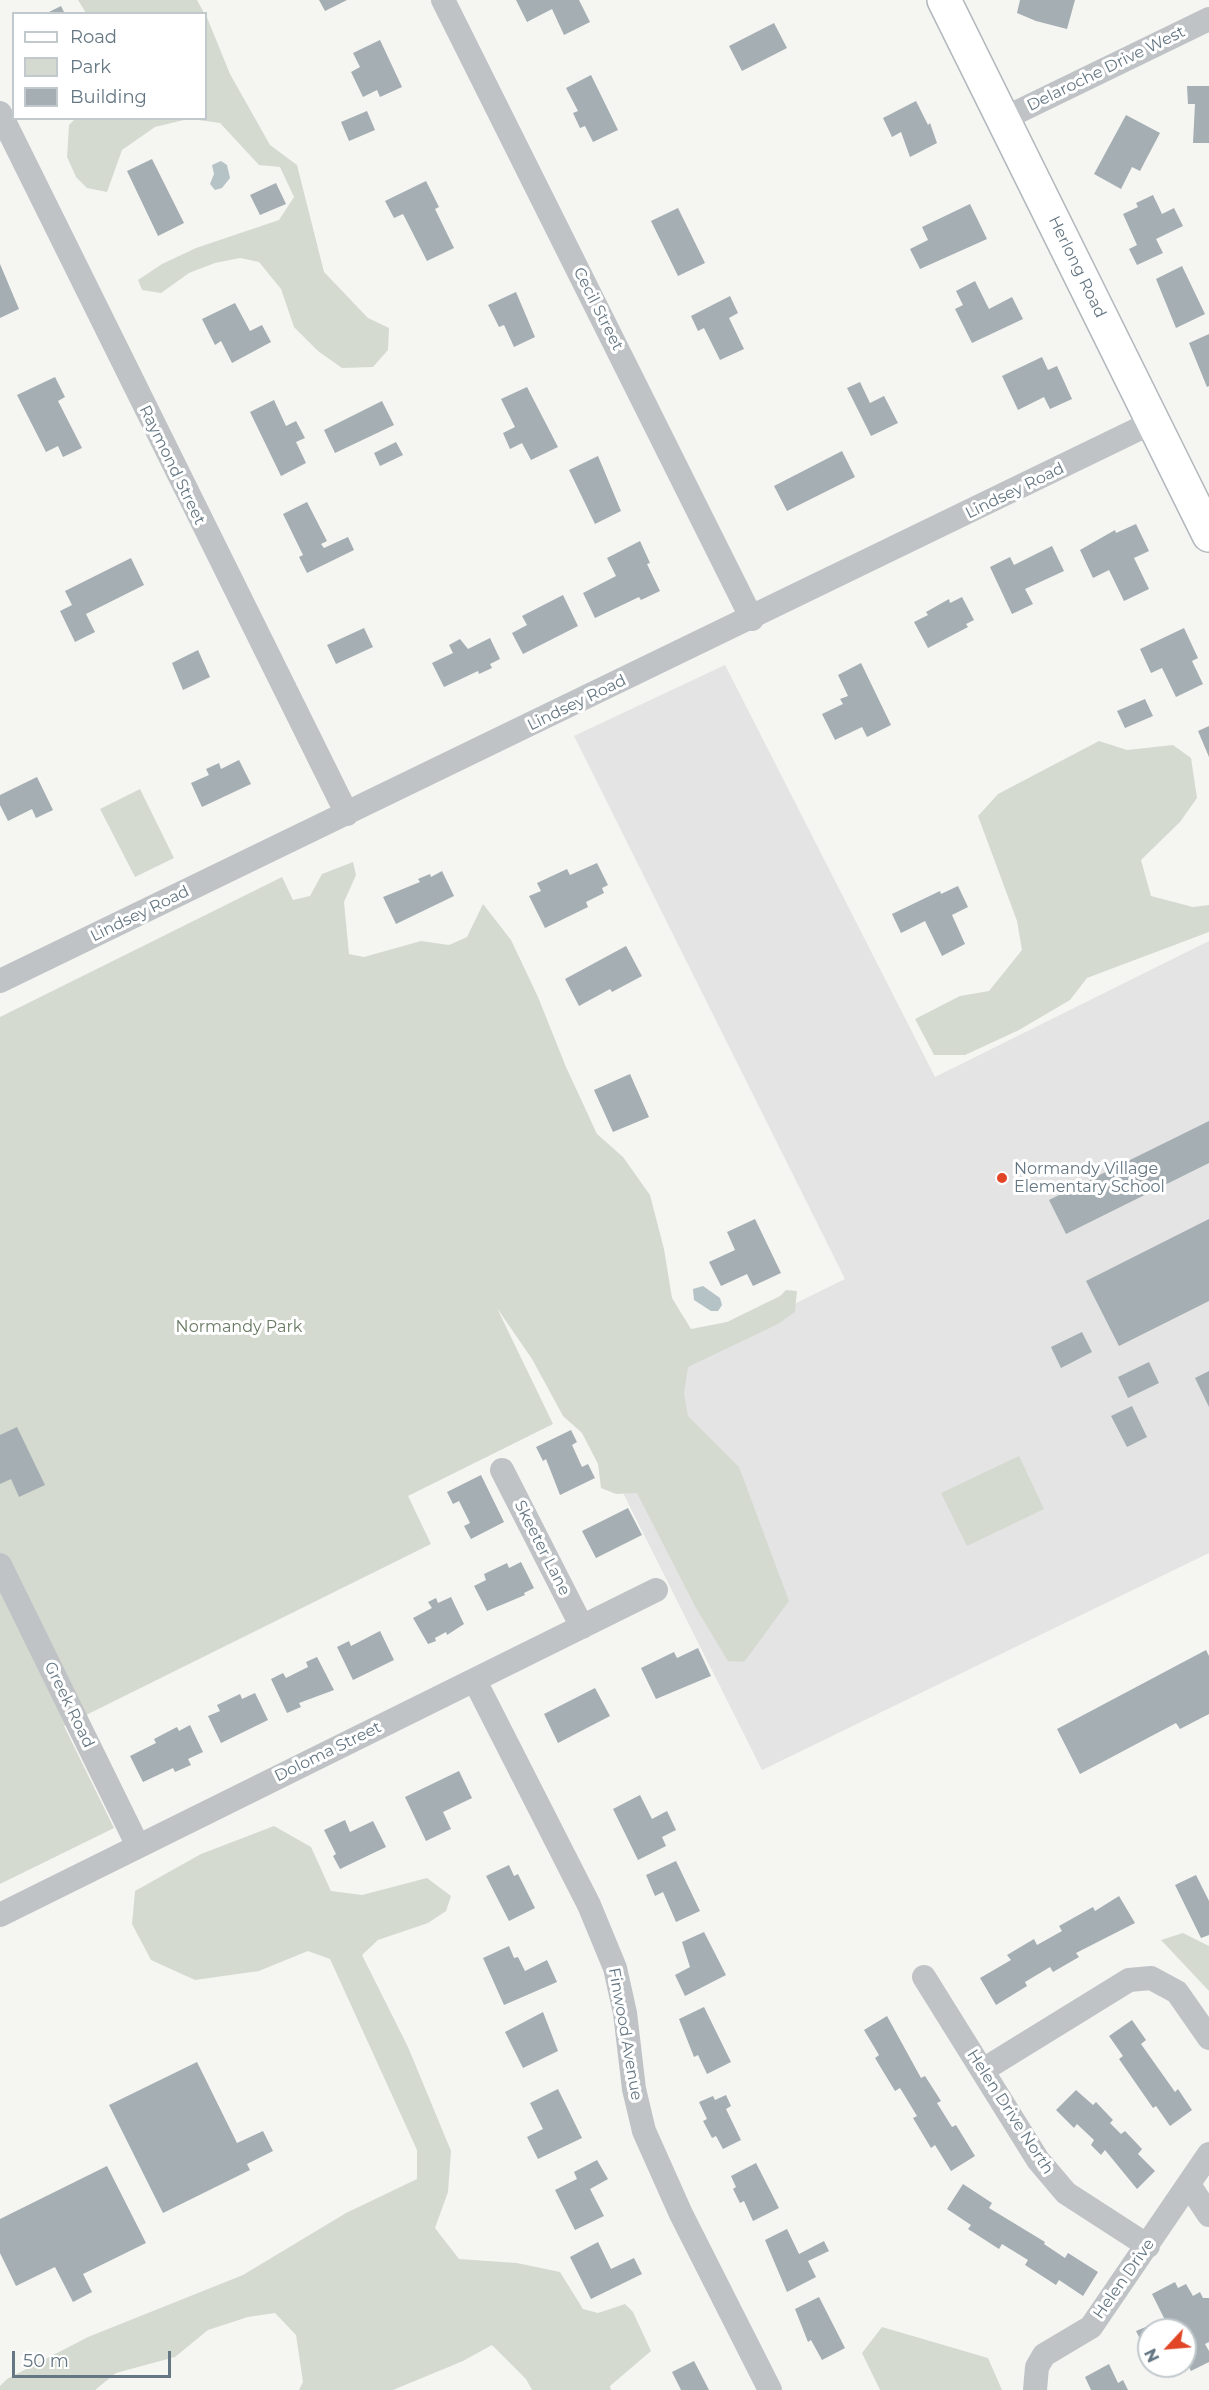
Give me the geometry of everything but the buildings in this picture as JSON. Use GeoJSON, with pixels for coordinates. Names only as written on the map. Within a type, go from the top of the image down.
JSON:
{"type":"FeatureCollection","features":[{"type":"Feature","properties":{"kind":"street","name":"Cecil Street"},"geometry":{"type":"LineString","coordinates":[[443,0],[752,619]]}},
{"type":"Feature","properties":{"kind":"street","name":"Herlong Road"},"geometry":{"type":"LineString","coordinates":[[944,0],[1209,535]]}},
{"type":"Feature","properties":{"kind":"street","name":"Delaroche Drive West"},"geometry":{"type":"LineString","coordinates":[[1003,119],[1209,20]]}},
{"type":"Feature","properties":{"kind":"street","name":"Raymond Street"},"geometry":{"type":"LineString","coordinates":[[0,114],[347,814]]}},
{"type":"Feature","properties":{"kind":"street","name":"Lindsey Road"},"geometry":{"type":"LineString","coordinates":[[2,974],[347,814],[1153,422]]}},
{"type":"Feature","properties":{"kind":"street","name":"Skeeter Lane"},"geometry":{"type":"LineString","coordinates":[[502,1470],[582,1627]]}},
{"type":"Feature","properties":{"kind":"street","name":"Greek Road"},"geometry":{"type":"LineString","coordinates":[[0,1565],[138,1846]]}},
{"type":"Feature","properties":{"kind":"street","name":"Doloma Street"},"geometry":{"type":"LineString","coordinates":[[0,1915],[657,1590]]}},
{"type":"Feature","properties":{"kind":"street","name":"Finwood Avenue"},"geometry":{"type":"LineString","coordinates":[[475,1681],[589,1905],[611,1958],[624,2013],[634,2089],[644,2131],[681,2214],[770,2390]]}},
{"type":"Feature","properties":{"kind":"street","name":"Helen Drive North"},"geometry":{"type":"LineString","coordinates":[[924,1977],[1038,2160],[1066,2193],[1148,2246]]}},
{"type":"Feature","properties":{"kind":"street"},"geometry":{"type":"LineString","coordinates":[[983,2070],[1129,1980],[1151,1978],[1177,1992],[1209,2038]]}},
{"type":"Feature","properties":{"kind":"street","name":"Helen Drive"},"geometry":{"type":"LineString","coordinates":[[1035,2390],[1037,2367],[1044,2355],[1091,2327],[1209,2154]]}},
{"type":"Feature","properties":{"kind":"street"},"geometry":{"type":"LineString","coordinates":[[1189,2186],[1209,2215]]}},
{"type":"Feature","properties":{"kind":"shaded area"},"geometry":{"type":"Polygon","coordinates":[[[221,161],[227,165],[230,178],[222,188],[215,190],[210,184],[214,174],[212,165],[221,161]]]}},
{"type":"Feature","properties":{"kind":"shaded area","name":"Normandy Village Elementary School"},"geometry":{"type":"Polygon","coordinates":[[[725,665],[935,1077],[1209,941],[1209,1553],[762,1770],[581,1409],[845,1279],[574,736],[725,665]]]}},
{"type":"Feature","properties":{"kind":"shaded area"},"geometry":{"type":"Polygon","coordinates":[[[703,1286],[720,1298],[722,1305],[718,1311],[711,1311],[694,1300],[693,1289],[703,1286]]]}},
{"type":"Feature","properties":{"kind":"green space"},"geometry":{"type":"Polygon","coordinates":[[[78,0],[197,0],[203,12],[85,12],[78,0]]]}},
{"type":"Feature","properties":{"kind":"green space"},"geometry":{"type":"Polygon","coordinates":[[[207,17],[230,74],[270,145],[297,165],[324,272],[368,318],[389,328],[388,350],[373,367],[342,368],[318,351],[294,327],[281,289],[259,262],[240,258],[215,263],[189,273],[161,293],[142,290],[138,280],[162,264],[196,248],[279,220],[294,197],[280,167],[259,165],[220,123],[198,120],[207,120],[207,17]]]}},
{"type":"Feature","properties":{"kind":"green space"},"geometry":{"type":"Polygon","coordinates":[[[74,120],[184,120],[155,127],[122,150],[107,192],[87,188],[76,177],[67,157],[69,125],[74,120]]]}},
{"type":"Feature","properties":{"kind":"green space"},"geometry":{"type":"Polygon","coordinates":[[[1099,741],[1127,750],[1173,745],[1191,758],[1197,798],[1180,822],[1141,860],[1151,896],[1193,907],[1209,905],[1209,932],[1087,978],[1070,1000],[1019,1030],[965,1055],[934,1055],[915,1019],[960,996],[989,991],[1022,950],[1017,921],[978,816],[998,794],[1099,741]]]}},
{"type":"Feature","properties":{"kind":"green space"},"geometry":{"type":"Polygon","coordinates":[[[140,789],[174,858],[135,877],[100,809],[140,789]]]}},
{"type":"Feature","properties":{"kind":"green space","name":"Normandy Park"},"geometry":{"type":"Polygon","coordinates":[[[353,862],[356,875],[344,902],[349,954],[364,957],[421,941],[449,945],[467,937],[483,904],[511,940],[597,1134],[623,1157],[650,1195],[664,1249],[672,1298],[691,1329],[727,1322],[780,1296],[786,1290],[797,1291],[795,1312],[778,1324],[688,1367],[684,1393],[688,1416],[739,1467],[789,1601],[744,1662],[728,1661],[696,1608],[637,1493],[616,1494],[601,1488],[598,1464],[582,1433],[563,1416],[532,1359],[497,1308],[553,1424],[408,1496],[431,1544],[64,1726],[114,1828],[0,1884],[0,1017],[282,877],[293,900],[310,896],[322,874],[353,862]]]}},
{"type":"Feature","properties":{"kind":"green space"},"geometry":{"type":"Polygon","coordinates":[[[1019,1456],[1044,1509],[967,1546],[941,1493],[1019,1456]]]}},
{"type":"Feature","properties":{"kind":"green space"},"geometry":{"type":"Polygon","coordinates":[[[274,1826],[311,1847],[331,1891],[362,1895],[427,1878],[451,1896],[446,1911],[428,1923],[378,1940],[362,1955],[408,2047],[451,2151],[448,2192],[435,2228],[459,2259],[517,2263],[560,2272],[583,2309],[598,2313],[625,2304],[633,2312],[651,2351],[610,2386],[611,2390],[532,2390],[526,2379],[492,2345],[463,2361],[393,2390],[299,2390],[303,2382],[296,2335],[275,2313],[248,2317],[208,2330],[175,2357],[116,2373],[95,2390],[0,2390],[0,2386],[7,2379],[88,2337],[243,2275],[346,2213],[417,2179],[417,2150],[330,1959],[308,1951],[259,1971],[195,1980],[151,1960],[132,1924],[135,1891],[201,1854],[274,1826]]]}},
{"type":"Feature","properties":{"kind":"green space"},"geometry":{"type":"Polygon","coordinates":[[[1183,1933],[1209,1946],[1209,1991],[1161,1940],[1183,1933]]]}},
{"type":"Feature","properties":{"kind":"green space"},"geometry":{"type":"Polygon","coordinates":[[[882,2327],[988,2358],[1002,2390],[880,2390],[862,2353],[882,2327]]]}},
{"type":"Feature","properties":{"kind":"place","name":"Normandy Village Elementary School"},"geometry":{"type":"Point","coordinates":[1002,1178]}}]}
